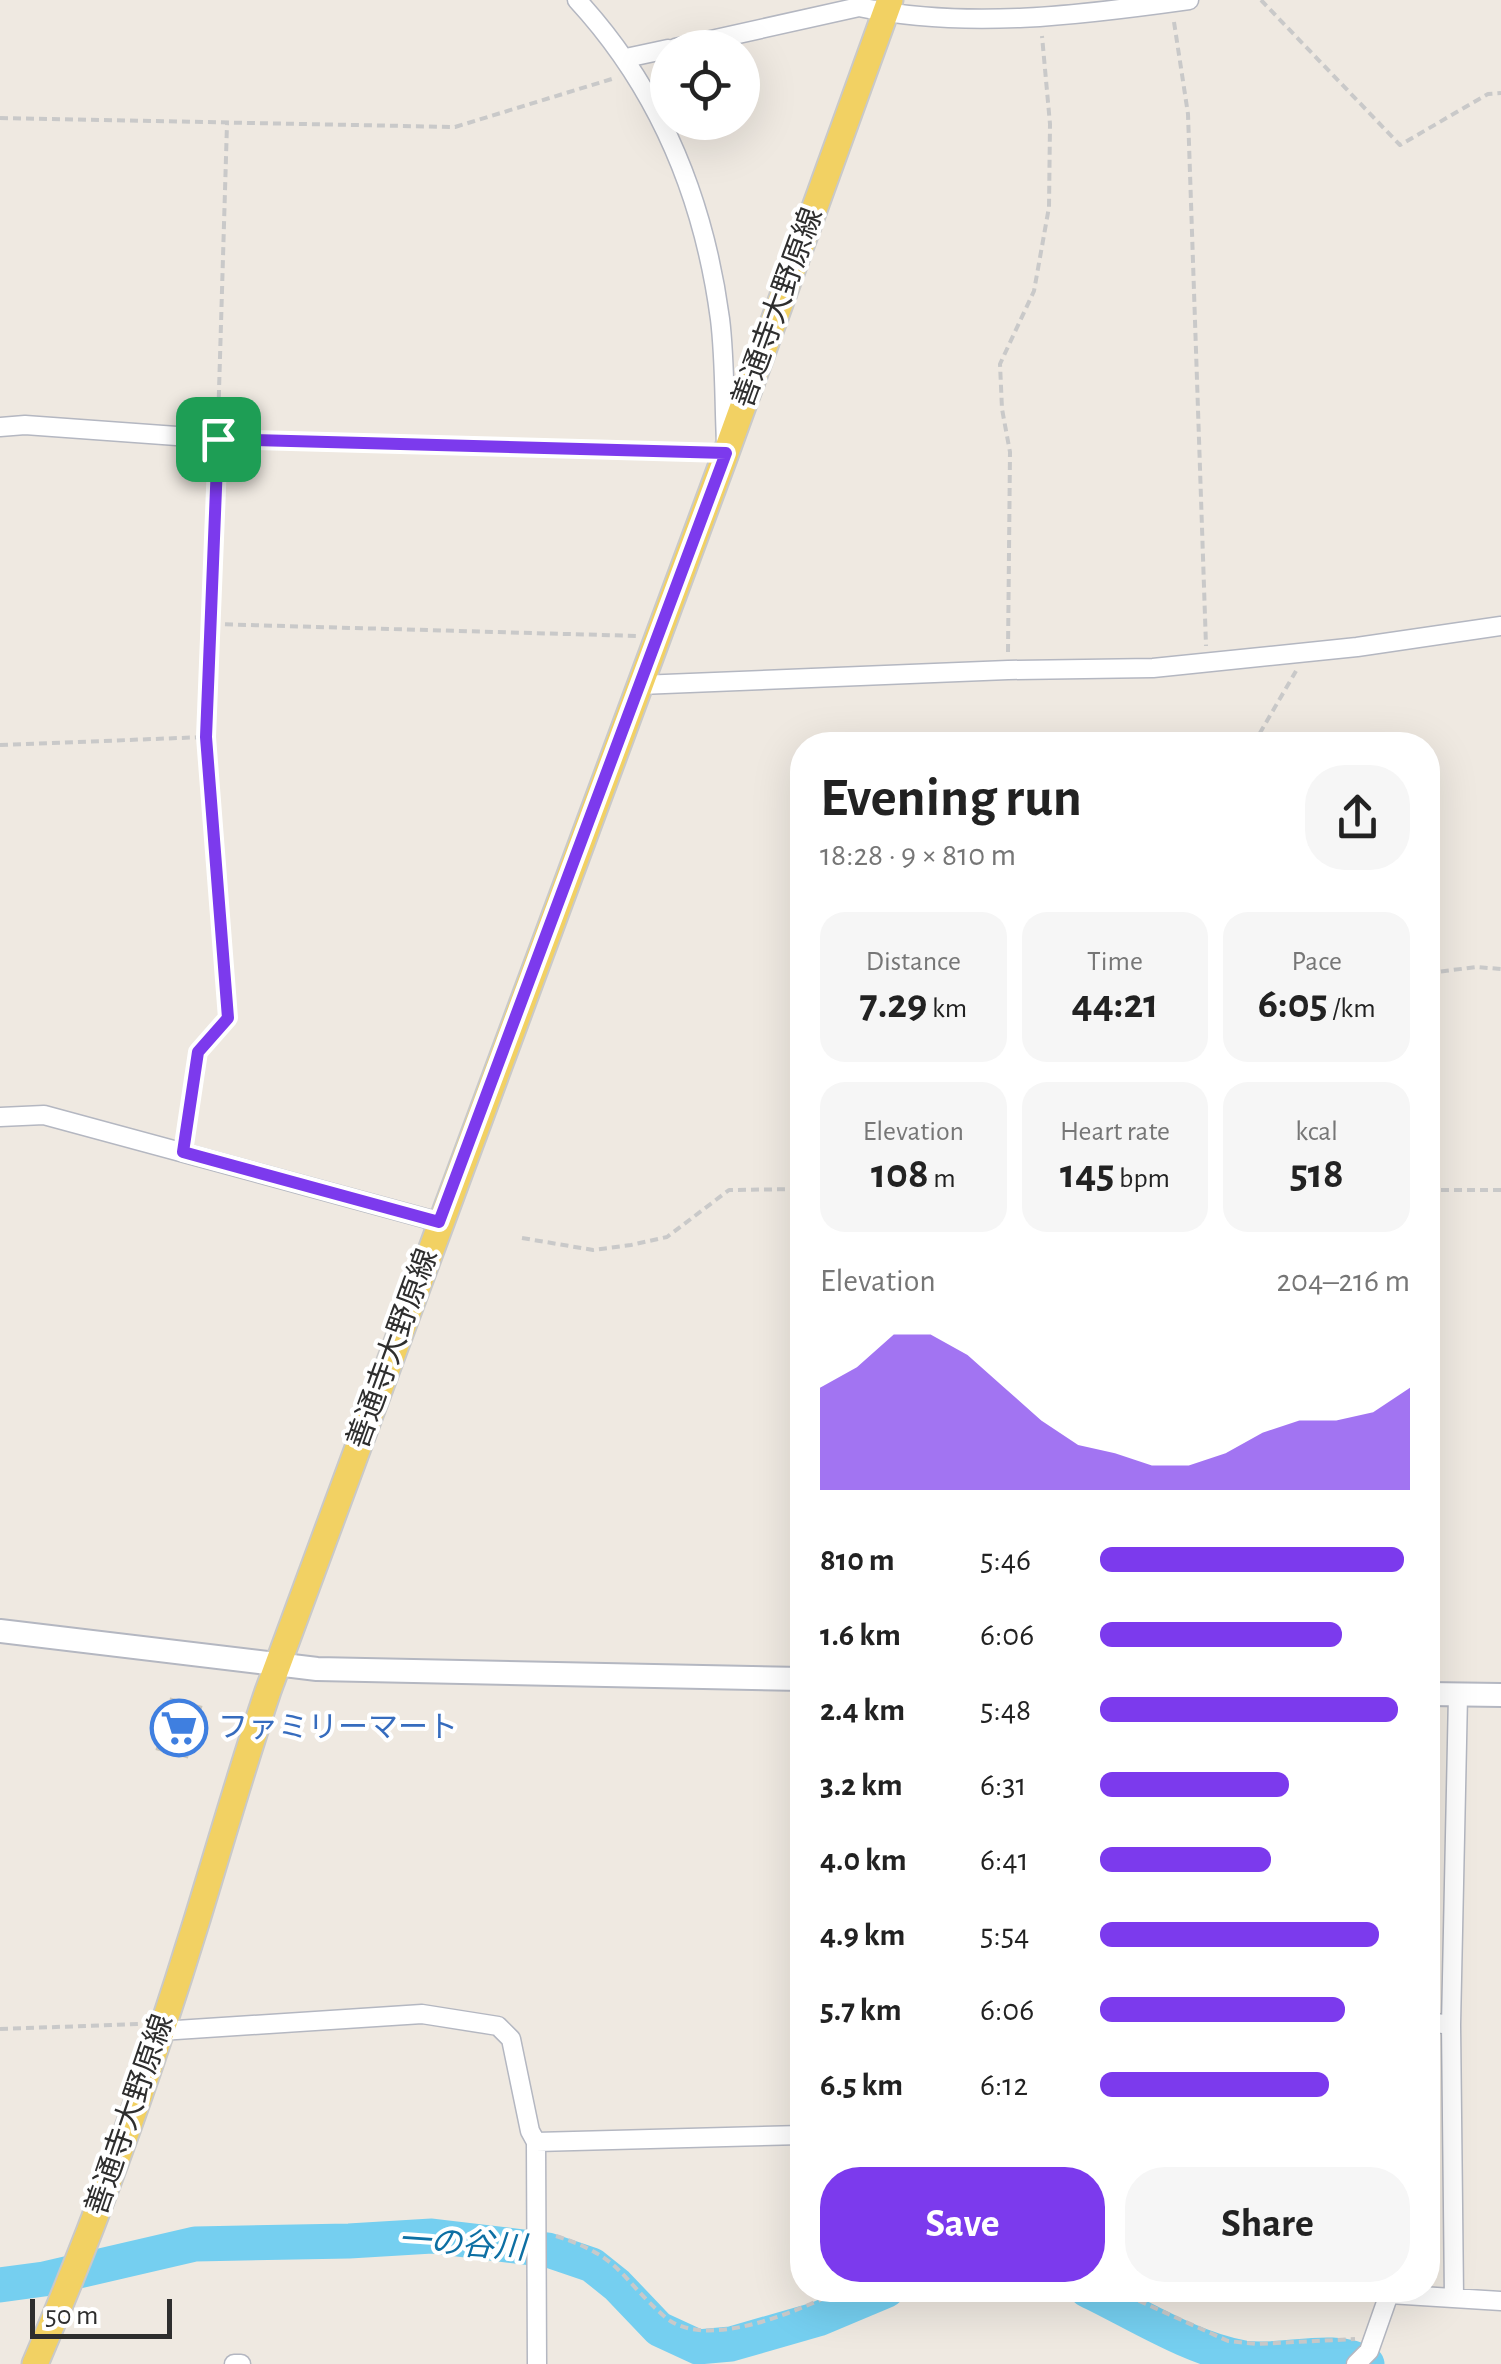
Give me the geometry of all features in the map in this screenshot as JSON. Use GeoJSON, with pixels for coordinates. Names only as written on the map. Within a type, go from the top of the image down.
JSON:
{"type":"FeatureCollection","features":[{"type":"Feature","properties":{"kind":"main road","name":"善通寺大野原線"},"geometry":{"type":"LineString","coordinates":[[35,2364],[82,2254],[160,2031],[232,1796],[278,1666],[887,6]]}},
{"type":"Feature","properties":{"kind":"street"},"geometry":{"type":"LineString","coordinates":[[577,0],[630,65],[662,122],[697,208],[720,321],[726,453]]}},
{"type":"Feature","properties":{"kind":"street"},"geometry":{"type":"LineString","coordinates":[[754,30],[859,6],[990,19],[1189,0]]}},
{"type":"Feature","properties":{"kind":"street"},"geometry":{"type":"LineString","coordinates":[[630,65],[650,57]]}},
{"type":"Feature","properties":{"kind":"street"},"geometry":{"type":"LineString","coordinates":[[0,427],[25,425],[218,439]]}},
{"type":"Feature","properties":{"kind":"street"},"geometry":{"type":"LineString","coordinates":[[640,685],[1153,668],[1501,626]]}},
{"type":"Feature","properties":{"kind":"street"},"geometry":{"type":"LineString","coordinates":[[0,1117],[44,1115],[439,1222]]}},
{"type":"Feature","properties":{"kind":"street"},"geometry":{"type":"LineString","coordinates":[[0,1631],[278,1666],[790,1679]]}},
{"type":"Feature","properties":{"kind":"street"},"geometry":{"type":"LineString","coordinates":[[1440,1694],[1501,1696]]}},
{"type":"Feature","properties":{"kind":"street"},"geometry":{"type":"LineString","coordinates":[[1454,2298],[1451,2025],[1458,1694]]}},
{"type":"Feature","properties":{"kind":"street"},"geometry":{"type":"LineString","coordinates":[[160,2031],[422,2014],[498,2026],[512,2038],[530,2130],[536,2142],[537,2364]]}},
{"type":"Feature","properties":{"kind":"street"},"geometry":{"type":"LineString","coordinates":[[1440,2024],[1451,2025]]}},
{"type":"Feature","properties":{"kind":"street"},"geometry":{"type":"LineString","coordinates":[[536,2142],[790,2135]]}},
{"type":"Feature","properties":{"kind":"street"},"geometry":{"type":"LineString","coordinates":[[1440,2297],[1501,2300]]}},
{"type":"Feature","properties":{"kind":"street"},"geometry":{"type":"LineString","coordinates":[[1366,2350],[1386,2302]]}},
{"type":"Feature","properties":{"kind":"path"},"geometry":{"type":"LineString","coordinates":[[1260,0],[1400,146],[1488,94],[1501,93]]}},
{"type":"Feature","properties":{"kind":"path"},"geometry":{"type":"LineString","coordinates":[[1154,5],[1173,20],[1188,114],[1207,660]]}},
{"type":"Feature","properties":{"kind":"path"},"geometry":{"type":"LineString","coordinates":[[1008,670],[1010,452],[1002,409],[1000,364],[1034,292],[1050,208],[1050,124],[1040,16]]}},
{"type":"Feature","properties":{"kind":"path"},"geometry":{"type":"LineString","coordinates":[[0,118],[455,127],[630,65]]}},
{"type":"Feature","properties":{"kind":"path"},"geometry":{"type":"LineString","coordinates":[[183,1152],[198,1052],[228,1018],[206,737],[226,124]]}},
{"type":"Feature","properties":{"kind":"path"},"geometry":{"type":"LineString","coordinates":[[218,439],[726,453]]}},
{"type":"Feature","properties":{"kind":"path"},"geometry":{"type":"LineString","coordinates":[[212,624],[656,636]]}},
{"type":"Feature","properties":{"kind":"path"},"geometry":{"type":"LineString","coordinates":[[1261,732],[1307,652]]}},
{"type":"Feature","properties":{"kind":"path"},"geometry":{"type":"LineString","coordinates":[[0,745],[206,737]]}},
{"type":"Feature","properties":{"kind":"path"},"geometry":{"type":"LineString","coordinates":[[1440,972],[1501,969]]}},
{"type":"Feature","properties":{"kind":"path"},"geometry":{"type":"LineString","coordinates":[[522,1238],[593,1250],[631,1246],[667,1236],[729,1190],[790,1189]]}},
{"type":"Feature","properties":{"kind":"path"},"geometry":{"type":"LineString","coordinates":[[1440,1190],[1501,1190]]}},
{"type":"Feature","properties":{"kind":"path"},"geometry":{"type":"LineString","coordinates":[[0,2029],[140,2024],[160,2031]]}},
{"type":"Feature","properties":{"kind":"path"},"geometry":{"type":"LineString","coordinates":[[537,2241],[590,2247],[608,2258],[674,2324],[694,2329],[716,2331],[748,2324],[816,2302]]}},
{"type":"Feature","properties":{"kind":"path"},"geometry":{"type":"LineString","coordinates":[[1142,2302],[1228,2341],[1366,2350]]}},
{"type":"Feature","properties":{"kind":"building","name":"ファミリーマート"},"geometry":{"type":"Polygon","coordinates":[[[171,1699],[201,1707],[187,1757],[157,1749],[171,1699]]]}},
{"type":"Feature","properties":{"kind":"waterway","name":"一の谷川"},"geometry":{"type":"LineString","coordinates":[[0,2285],[44,2279],[195,2244],[432,2236],[548,2250],[592,2265],[659,2329],[698,2347],[731,2344],[818,2319],[858,2302]]}},
{"type":"Feature","properties":{"kind":"waterway","name":"一の谷川"},"geometry":{"type":"LineString","coordinates":[[1111,2302],[1183,2338],[1244,2358],[1339,2355],[1367,2364]]}},
{"type":"Feature","properties":{"kind":"place","name":"ファミリーマート"},"geometry":{"type":"Point","coordinates":[179,1728]}},
{"type":"Feature","properties":{"kind":"route"},"geometry":{"type":"LineString","coordinates":[[218,439],[726,453],[439,1222],[183,1152],[198,1052],[228,1018],[206,737],[218,439]]}}]}
